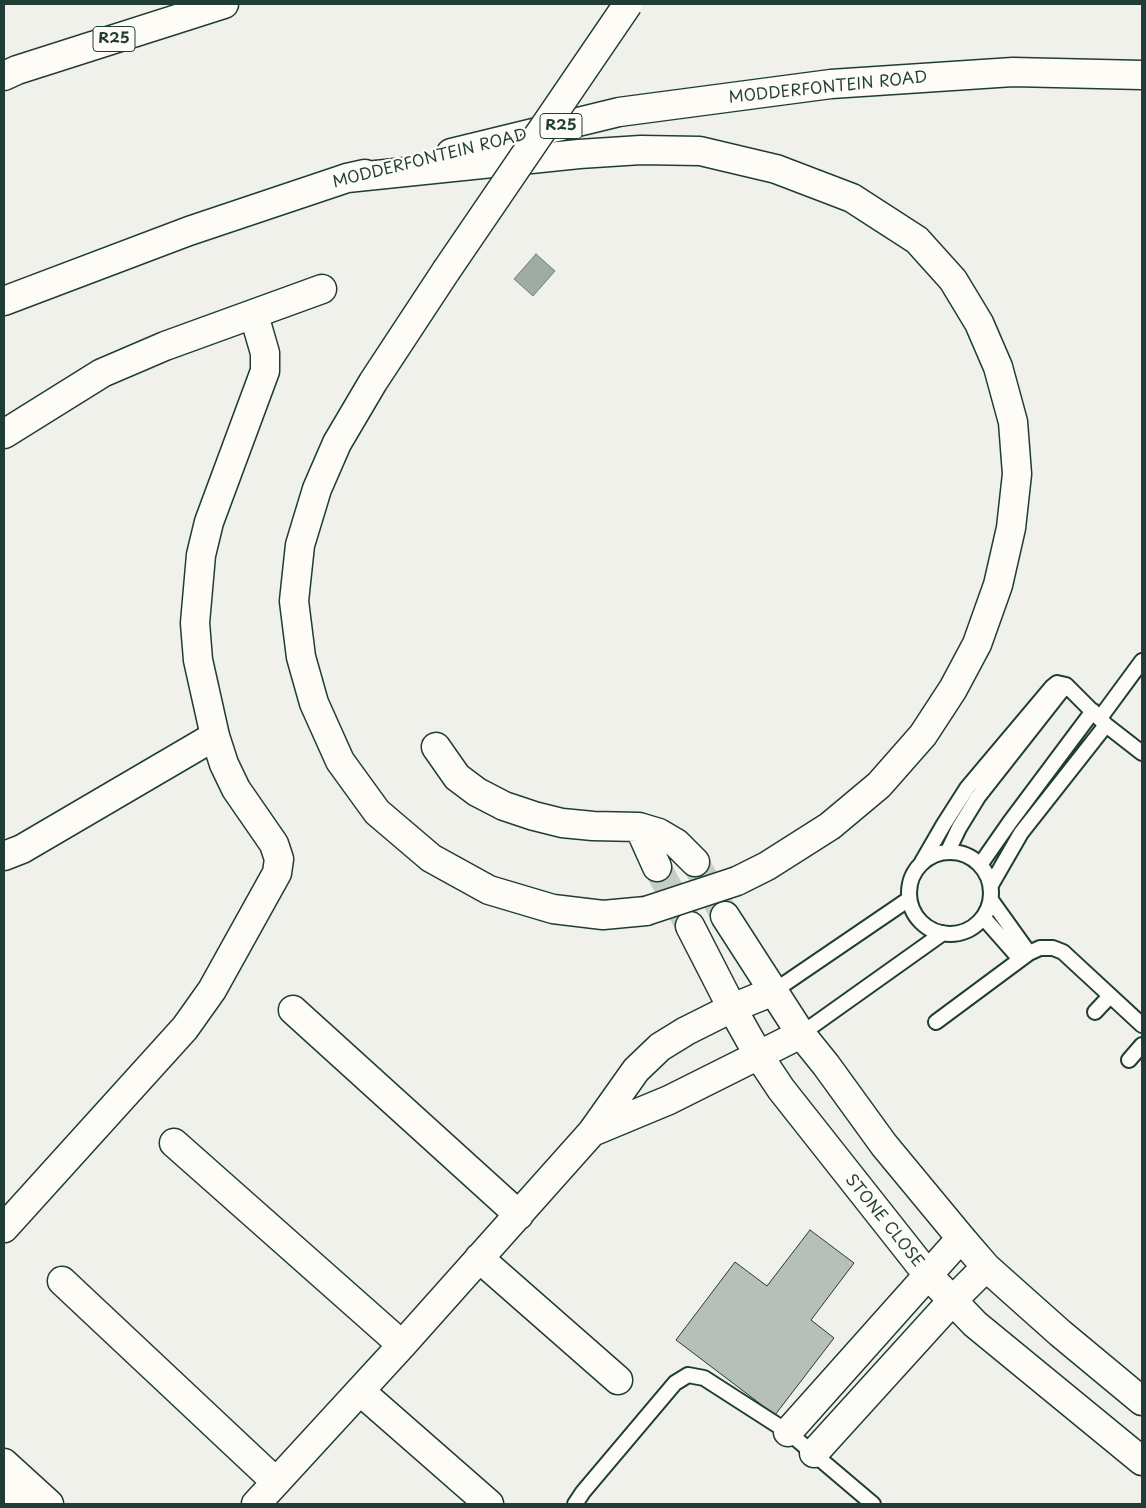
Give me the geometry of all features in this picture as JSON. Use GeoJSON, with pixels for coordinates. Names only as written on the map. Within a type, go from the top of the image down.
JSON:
{"type":"FeatureCollection","features":[{"type":"Feature","properties":{"kind":"street","name":"R25"},"geometry":{"type":"LineString","coordinates":[[4,76],[17,70],[224,4]]}},
{"type":"Feature","properties":{"kind":"street"},"geometry":{"type":"LineString","coordinates":[[347,178],[578,154],[640,150],[700,151],[776,169],[852,198],[917,240],[953,280],[979,323],[998,367],[1013,422],[1016,474],[1011,528],[998,584],[977,644],[953,689],[923,735],[879,785],[830,826],[767,866],[737,881],[646,911],[603,914],[553,909],[489,890],[431,858],[377,812],[340,761],[312,694],[300,657],[294,601],[300,545],[317,489],[337,443],[373,382],[446,271],[628,4]]}},
{"type":"Feature","properties":{"kind":"street","name":"MODDERFONTEIN ROAD"},"geometry":{"type":"LineString","coordinates":[[4,300],[188,231],[347,178],[619,112],[831,84],[1012,72],[1142,74]]}},
{"type":"Feature","properties":{"kind":"street"},"geometry":{"type":"LineString","coordinates":[[4,434],[102,373],[165,346],[322,289]]}},
{"type":"Feature","properties":{"kind":"street"},"geometry":{"type":"LineString","coordinates":[[4,1228],[185,1028],[212,990],[277,873],[279,859],[274,844],[236,789],[224,764],[215,736],[197,651],[195,624],[201,555],[208,522],[265,371],[265,353],[254,315]]}},
{"type":"Feature","properties":{"kind":"street"},"geometry":{"type":"LineString","coordinates":[[4,856],[22,849],[215,736]]}},
{"type":"Feature","properties":{"kind":"street"},"geometry":{"type":"LineString","coordinates":[[436,746],[457,777],[477,792],[504,806],[562,823],[639,827],[659,833],[676,842],[695,862]]}},
{"type":"Feature","properties":{"kind":"street"},"geometry":{"type":"LineString","coordinates":[[639,827],[657,867]]}},
{"type":"Feature","properties":{"kind":"street"},"geometry":{"type":"LineString","coordinates":[[725,916],[801,1034],[884,1145],[961,1238],[986,1267],[1060,1333],[1142,1401]]}},
{"type":"Feature","properties":{"kind":"street","name":"STONE CLOSE"},"geometry":{"type":"LineString","coordinates":[[690,926],[732,1008],[759,1056],[781,1089],[928,1275],[982,1330],[1142,1461]]}},
{"type":"Feature","properties":{"kind":"street"},"geometry":{"type":"LineString","coordinates":[[256,1504],[402,1345],[592,1132],[636,1070],[660,1047],[686,1031],[732,1008],[774,991]]}},
{"type":"Feature","properties":{"kind":"street"},"geometry":{"type":"LineString","coordinates":[[293,1010],[519,1215]]}},
{"type":"Feature","properties":{"kind":"street"},"geometry":{"type":"LineString","coordinates":[[592,1132],[669,1100],[801,1034]]}},
{"type":"Feature","properties":{"kind":"street"},"geometry":{"type":"LineString","coordinates":[[174,1143],[402,1345]]}},
{"type":"Feature","properties":{"kind":"street"},"geometry":{"type":"LineString","coordinates":[[788,1432],[961,1238]]}},
{"type":"Feature","properties":{"kind":"street"},"geometry":{"type":"LineString","coordinates":[[479,1258],[618,1380]]}},
{"type":"Feature","properties":{"kind":"street"},"geometry":{"type":"LineString","coordinates":[[814,1453],[952,1301],[986,1267]]}},
{"type":"Feature","properties":{"kind":"street"},"geometry":{"type":"LineString","coordinates":[[62,1281],[276,1482]]}},
{"type":"Feature","properties":{"kind":"street"},"geometry":{"type":"LineString","coordinates":[[360,1391],[489,1504]]}},
{"type":"Feature","properties":{"kind":"street"},"geometry":{"type":"LineString","coordinates":[[10,1469],[16,1504]]}},
{"type":"Feature","properties":{"kind":"street"},"geometry":{"type":"LineString","coordinates":[[10,1469],[49,1504]]}},
{"type":"Feature","properties":{"kind":"lane"},"geometry":{"type":"LineString","coordinates":[[991,885],[1020,833],[1142,661]]}},
{"type":"Feature","properties":{"kind":"lane"},"geometry":{"type":"LineString","coordinates":[[922,862],[934,854],[948,851],[971,857],[980,865],[987,874],[991,885],[991,900],[988,909],[976,925],[954,934],[930,929],[920,922],[913,911],[909,899],[909,885],[914,873],[967,788],[1052,687],[1057,684],[1066,685],[1100,718],[1142,753]]}},
{"type":"Feature","properties":{"kind":"lane"},"geometry":{"type":"LineString","coordinates":[[948,851],[959,828],[978,797],[1066,685]]}},
{"type":"Feature","properties":{"kind":"lane"},"geometry":{"type":"LineString","coordinates":[[980,865],[1010,822],[1100,718]]}},
{"type":"Feature","properties":{"kind":"lane"},"geometry":{"type":"LineString","coordinates":[[774,991],[909,899]]}},
{"type":"Feature","properties":{"kind":"lane"},"geometry":{"type":"LineString","coordinates":[[991,900],[1024,956]]}},
{"type":"Feature","properties":{"kind":"lane"},"geometry":{"type":"LineString","coordinates":[[983,917],[1024,956]]}},
{"type":"Feature","properties":{"kind":"lane"},"geometry":{"type":"LineString","coordinates":[[801,1034],[942,933]]}},
{"type":"Feature","properties":{"kind":"lane"},"geometry":{"type":"LineString","coordinates":[[936,1022],[1024,956],[1040,948],[1053,948],[1063,952],[1142,1025]]}},
{"type":"Feature","properties":{"kind":"lane"},"geometry":{"type":"LineString","coordinates":[[1095,1012],[1110,996]]}},
{"type":"Feature","properties":{"kind":"lane"},"geometry":{"type":"LineString","coordinates":[[1130,1060],[1142,1045]]}},
{"type":"Feature","properties":{"kind":"lane"},"geometry":{"type":"LineString","coordinates":[[575,1504],[675,1383],[688,1375],[704,1378],[788,1432],[873,1504]]}},
{"type":"Feature","properties":{"kind":"shaded area"},"geometry":{"type":"Polygon","coordinates":[[[536,254],[555,271],[533,296],[514,279],[536,254]]]}},
{"type":"Feature","properties":{"kind":"building"},"geometry":{"type":"Polygon","coordinates":[[[810,1230],[854,1263],[811,1320],[834,1338],[775,1415],[676,1340],[735,1262],[767,1286],[810,1230]]]}},
{"type":"Feature","properties":{"kind":"tunnel"},"geometry":{"type":"LineString","coordinates":[[695,862],[725,916]]}},
{"type":"Feature","properties":{"kind":"tunnel"},"geometry":{"type":"LineString","coordinates":[[657,867],[687,921]]}}]}
